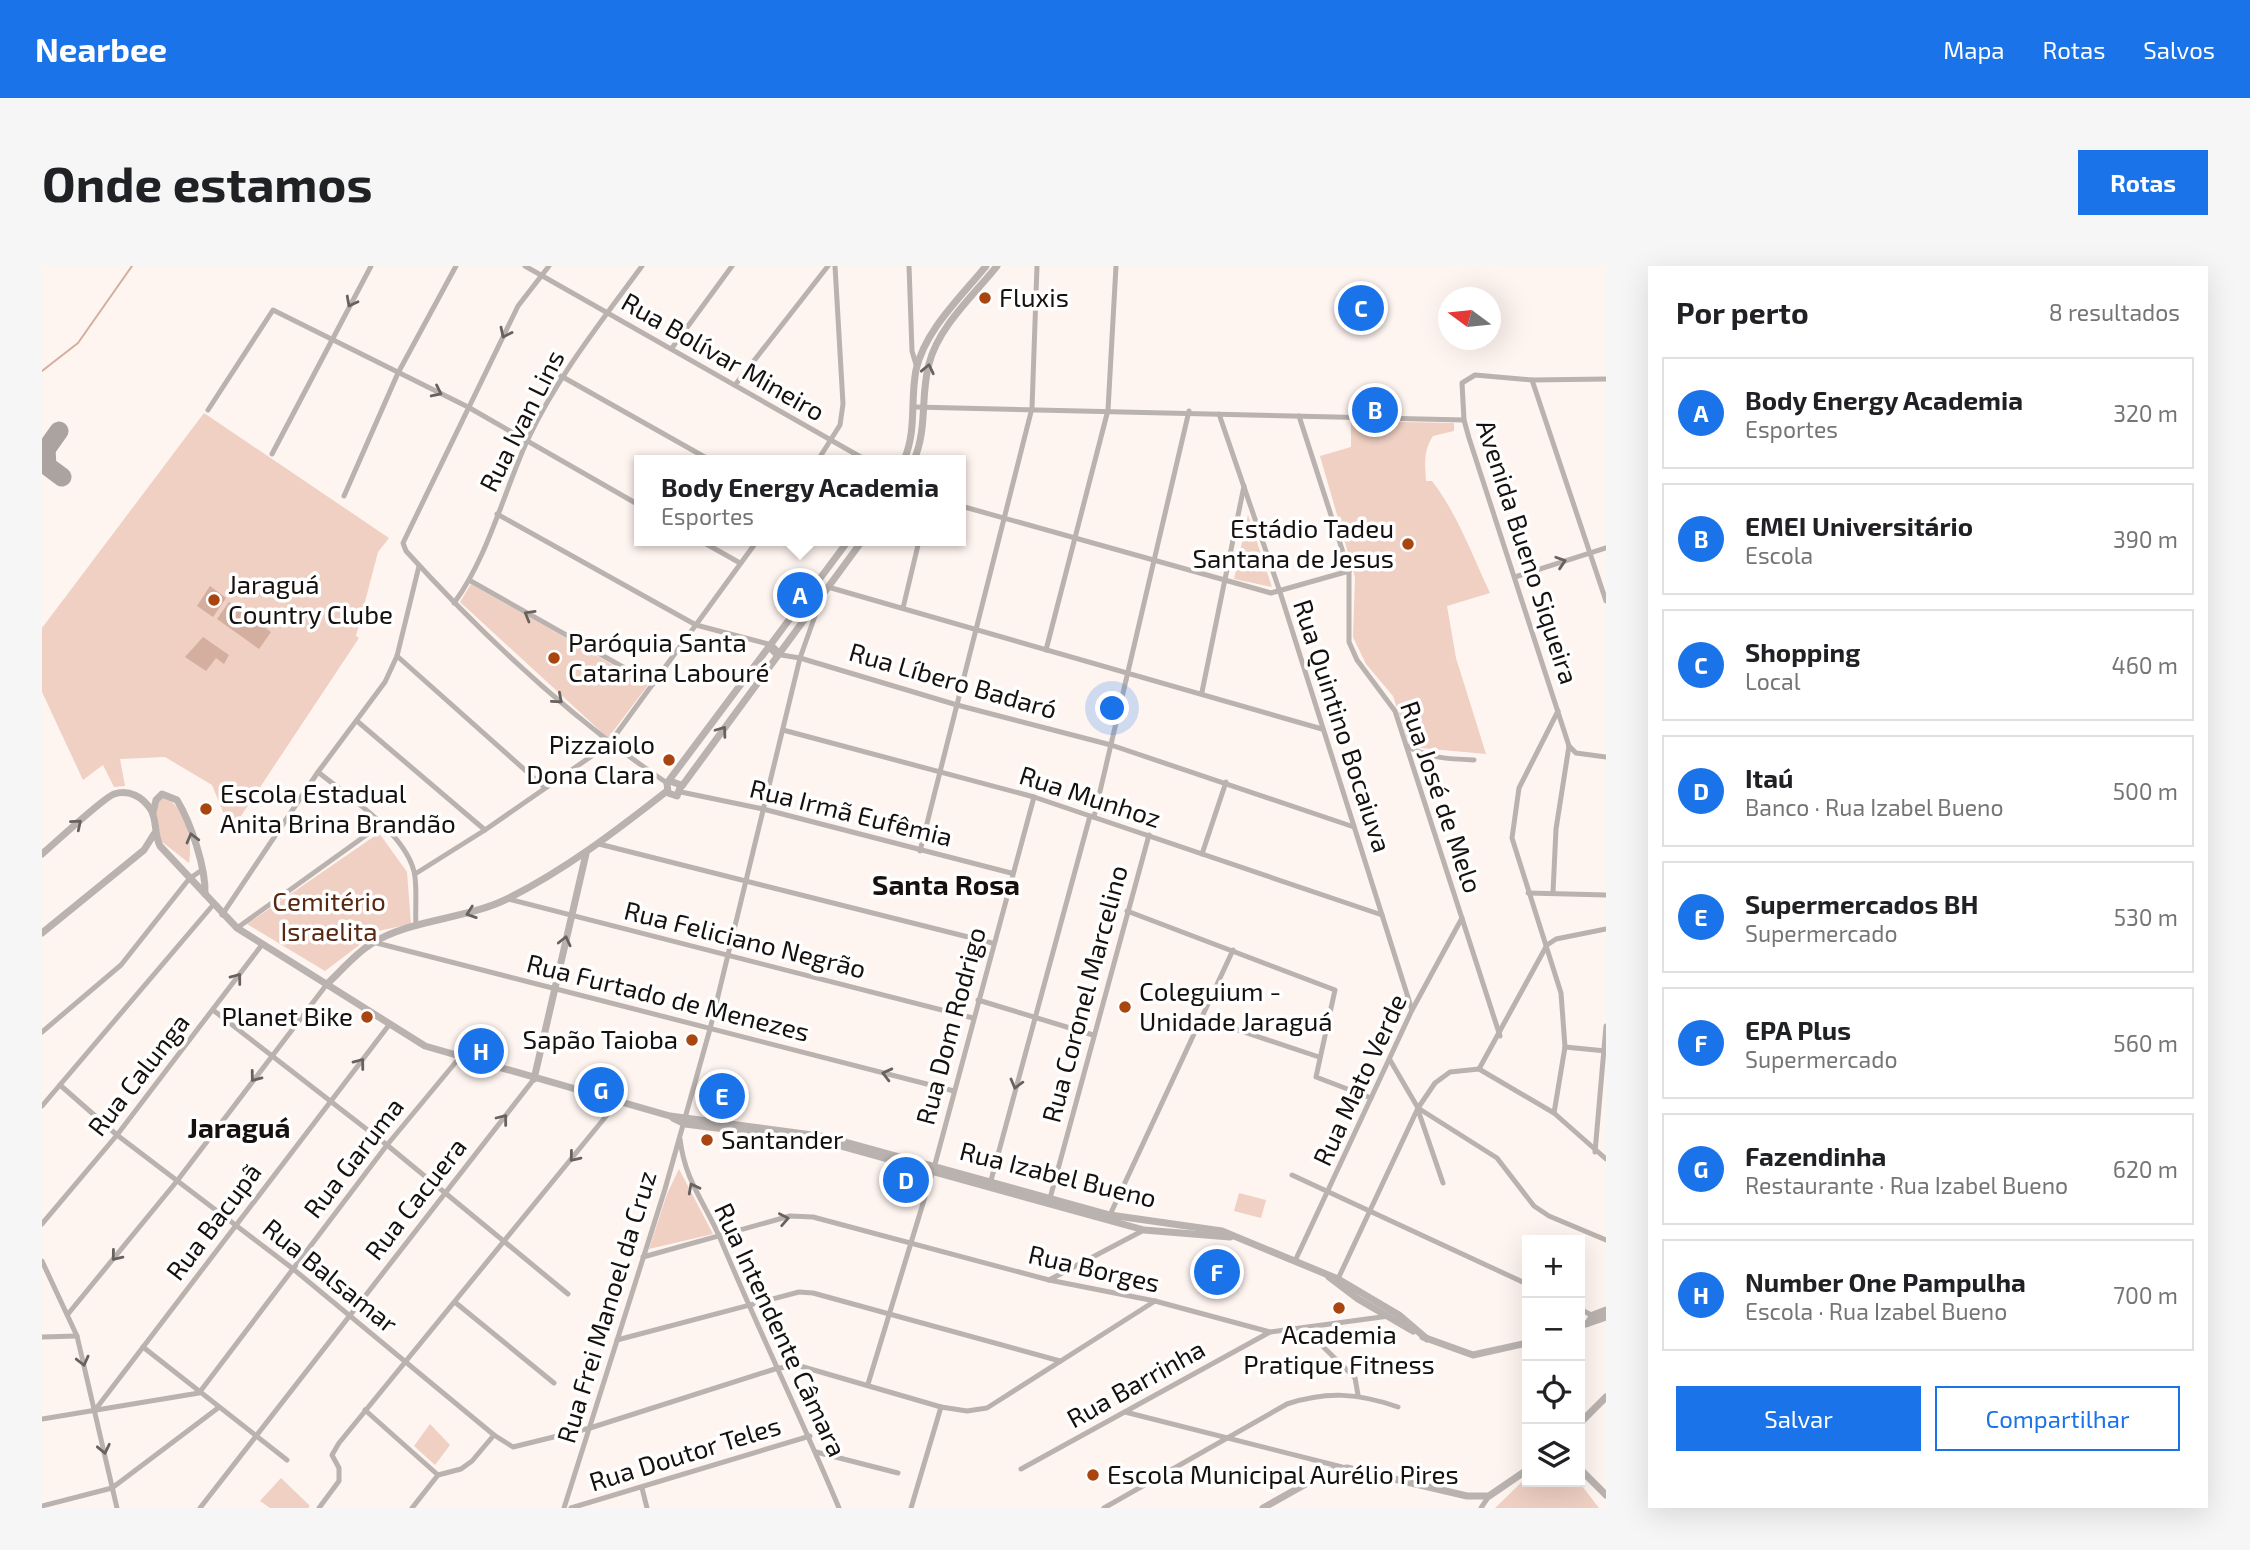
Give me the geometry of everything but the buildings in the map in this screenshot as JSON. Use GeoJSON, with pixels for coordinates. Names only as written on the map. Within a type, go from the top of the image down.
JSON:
{"type":"FeatureCollection","features":[{"type":"Feature","properties":{"kind":"street"},"geometry":{"type":"LineString","coordinates":[[272,454],[370,266]]}},
{"type":"Feature","properties":{"kind":"street"},"geometry":{"type":"LineString","coordinates":[[344,496],[398,373],[456,266]]}},
{"type":"Feature","properties":{"kind":"street","name":"Rua Bolívar Mineiro"},"geometry":{"type":"LineString","coordinates":[[525,266],[856,455]]}},
{"type":"Feature","properties":{"kind":"street"},"geometry":{"type":"LineString","coordinates":[[549,266],[518,306],[404,536],[406,551],[485,636],[608,744],[668,785],[674,796],[858,546]]}},
{"type":"Feature","properties":{"kind":"street","name":"Rua Ivan Lins"},"geometry":{"type":"LineString","coordinates":[[454,603],[469,580],[528,441],[561,376],[642,266]]}},
{"type":"Feature","properties":{"kind":"street"},"geometry":{"type":"LineString","coordinates":[[672,348],[733,266]]}},
{"type":"Feature","properties":{"kind":"street"},"geometry":{"type":"LineString","coordinates":[[735,385],[828,266]]}},
{"type":"Feature","properties":{"kind":"street"},"geometry":{"type":"LineString","coordinates":[[822,455],[840,425],[843,404],[835,266]]}},
{"type":"Feature","properties":{"kind":"street"},"geometry":{"type":"LineString","coordinates":[[909,266],[912,351],[917,368]]}},
{"type":"Feature","properties":{"kind":"street"},"geometry":{"type":"LineString","coordinates":[[906,455],[912,442],[917,368],[927,342],[985,266]]}},
{"type":"Feature","properties":{"kind":"street"},"geometry":{"type":"LineString","coordinates":[[916,455],[926,407],[925,383],[935,345],[997,266]]}},
{"type":"Feature","properties":{"kind":"street"},"geometry":{"type":"LineString","coordinates":[[920,851],[1032,408],[1037,266]]}},
{"type":"Feature","properties":{"kind":"street"},"geometry":{"type":"LineString","coordinates":[[1046,650],[1108,410],[1116,266]]}},
{"type":"Feature","properties":{"kind":"street"},"geometry":{"type":"LineString","coordinates":[[208,410],[273,310],[468,407],[634,502]]}},
{"type":"Feature","properties":{"kind":"street","name":"Avenida Bueno Siqueira"},"geometry":{"type":"LineString","coordinates":[[1532,380],[1475,375],[1462,383],[1464,420],[1569,746]]}},
{"type":"Feature","properties":{"kind":"street"},"geometry":{"type":"LineString","coordinates":[[561,376],[701,455]]}},
{"type":"Feature","properties":{"kind":"street"},"geometry":{"type":"LineString","coordinates":[[1606,379],[1532,380],[1606,601]]}},
{"type":"Feature","properties":{"kind":"street"},"geometry":{"type":"LineString","coordinates":[[915,407],[1189,411],[1464,420]]}},
{"type":"Feature","properties":{"kind":"street"},"geometry":{"type":"LineString","coordinates":[[990,1184],[1111,745],[1189,411]]}},
{"type":"Feature","properties":{"kind":"street","name":"Rua Quintino Bocaiuva"},"geometry":{"type":"LineString","coordinates":[[1219,414],[1280,592],[1321,729],[1412,1010]]}},
{"type":"Feature","properties":{"kind":"street","name":"Rua José de Melo"},"geometry":{"type":"LineString","coordinates":[[1299,416],[1349,571],[1349,642],[1357,660],[1395,711],[1500,1036]]}},
{"type":"Feature","properties":{"kind":"street"},"geometry":{"type":"LineString","coordinates":[[1202,692],[1244,484]]}},
{"type":"Feature","properties":{"kind":"street"},"geometry":{"type":"LineString","coordinates":[[966,508],[1272,593],[1349,571]]}},
{"type":"Feature","properties":{"kind":"street","name":"Rua Líbero Badaró"},"geometry":{"type":"LineString","coordinates":[[497,514],[696,625],[768,646],[771,652],[1111,745],[1354,827]]}},
{"type":"Feature","properties":{"kind":"street"},"geometry":{"type":"LineString","coordinates":[[710,546],[740,563]]}},
{"type":"Feature","properties":{"kind":"street"},"geometry":{"type":"LineString","coordinates":[[415,874],[485,830],[608,744],[753,546]]}},
{"type":"Feature","properties":{"kind":"street"},"geometry":{"type":"LineString","coordinates":[[68,1314],[177,1181],[327,984],[373,942],[416,926],[466,916],[508,899],[599,844],[668,785],[844,546]]}},
{"type":"Feature","properties":{"kind":"street"},"geometry":{"type":"LineString","coordinates":[[903,608],[918,546]]}},
{"type":"Feature","properties":{"kind":"street"},"geometry":{"type":"LineString","coordinates":[[1516,577],[1606,548]]}},
{"type":"Feature","properties":{"kind":"street"},"geometry":{"type":"LineString","coordinates":[[222,915],[318,772],[385,682],[397,656],[419,566]]}},
{"type":"Feature","properties":{"kind":"street"},"geometry":{"type":"LineString","coordinates":[[469,580],[653,684]]}},
{"type":"Feature","properties":{"kind":"street"},"geometry":{"type":"LineString","coordinates":[[825,591],[903,608],[1202,692],[1321,729]]}},
{"type":"Feature","properties":{"kind":"street","name":"Rua Frei Manoel da Cruz"},"geometry":{"type":"LineString","coordinates":[[565,1508],[680,1136],[710,1028],[800,658],[825,591]]}},
{"type":"Feature","properties":{"kind":"street"},"geometry":{"type":"LineString","coordinates":[[397,656],[544,787]]}},
{"type":"Feature","properties":{"kind":"street"},"geometry":{"type":"LineString","coordinates":[[1554,1113],[1565,1046],[1561,993],[1512,838],[1518,788],[1558,710]]}},
{"type":"Feature","properties":{"kind":"street"},"geometry":{"type":"LineString","coordinates":[[357,722],[485,830]]}},
{"type":"Feature","properties":{"kind":"street","name":"Rua Munhoz"},"geometry":{"type":"LineString","coordinates":[[783,730],[1034,797],[1382,915]]}},
{"type":"Feature","properties":{"kind":"street"},"geometry":{"type":"LineString","coordinates":[[1406,746],[1418,753],[1446,759],[1474,760]]}},
{"type":"Feature","properties":{"kind":"street"},"geometry":{"type":"LineString","coordinates":[[1569,746],[1576,753],[1606,757]]}},
{"type":"Feature","properties":{"kind":"street"},"geometry":{"type":"LineString","coordinates":[[1553,892],[1556,829],[1569,746]]}},
{"type":"Feature","properties":{"kind":"street"},"geometry":{"type":"LineString","coordinates":[[318,772],[383,823],[398,841],[415,874],[416,926]]}},
{"type":"Feature","properties":{"kind":"street"},"geometry":{"type":"LineString","coordinates":[[668,785],[677,781],[681,789]]}},
{"type":"Feature","properties":{"kind":"street"},"geometry":{"type":"LineString","coordinates":[[1202,854],[1226,782]]}},
{"type":"Feature","properties":{"kind":"street","name":"Rua Irmã Eufêmia"},"geometry":{"type":"LineString","coordinates":[[681,789],[1011,873]]}},
{"type":"Feature","properties":{"kind":"street"},"geometry":{"type":"LineString","coordinates":[[42,854],[113,794],[129,793],[138,796],[153,813]]}},
{"type":"Feature","properties":{"kind":"street"},"geometry":{"type":"LineString","coordinates":[[162,794],[177,800],[185,814],[202,870],[205,894],[160,846],[154,834],[153,813],[156,800],[162,794]]}},
{"type":"Feature","properties":{"kind":"street","name":"Rua Dom Rodrigo"},"geometry":{"type":"LineString","coordinates":[[868,1384],[934,1168],[992,943],[1034,797]]}},
{"type":"Feature","properties":{"kind":"street"},"geometry":{"type":"LineString","coordinates":[[237,928],[383,823]]}},
{"type":"Feature","properties":{"kind":"street"},"geometry":{"type":"LineString","coordinates":[[42,933],[144,850],[154,834]]}},
{"type":"Feature","properties":{"kind":"street","name":"Rua Coronel Marcelino"},"geometry":{"type":"LineString","coordinates":[[1049,1202],[1149,835]]}},
{"type":"Feature","properties":{"kind":"street"},"geometry":{"type":"LineString","coordinates":[[599,844],[992,943]]}},
{"type":"Feature","properties":{"kind":"street"},"geometry":{"type":"LineString","coordinates":[[144,850],[160,846]]}},
{"type":"Feature","properties":{"kind":"street"},"geometry":{"type":"LineString","coordinates":[[534,1079],[586,854]]}},
{"type":"Feature","properties":{"kind":"street"},"geometry":{"type":"LineString","coordinates":[[575,860],[583,864]]}},
{"type":"Feature","properties":{"kind":"street"},"geometry":{"type":"LineString","coordinates":[[42,1032],[121,965],[189,879],[202,870]]}},
{"type":"Feature","properties":{"kind":"street"},"geometry":{"type":"LineString","coordinates":[[1528,892],[1606,894]]}},
{"type":"Feature","properties":{"kind":"street","name":"Rua Izabel Bueno"},"geometry":{"type":"LineString","coordinates":[[205,894],[222,915],[261,946],[425,1046],[683,1121],[827,1137],[1109,1218],[1184,1225],[1222,1231],[1230,1237]]}},
{"type":"Feature","properties":{"kind":"street","name":"Rua Feliciano Negrão"},"geometry":{"type":"LineString","coordinates":[[508,899],[973,1018]]}},
{"type":"Feature","properties":{"kind":"street"},"geometry":{"type":"LineString","coordinates":[[42,1106],[212,905]]}},
{"type":"Feature","properties":{"kind":"street"},"geometry":{"type":"LineString","coordinates":[[1127,911],[1335,990],[1315,1071],[1320,1081],[1371,1098]]}},
{"type":"Feature","properties":{"kind":"street","name":"Rua Mato Verde"},"geometry":{"type":"LineString","coordinates":[[1295,1261],[1412,1010],[1462,918]]}},
{"type":"Feature","properties":{"kind":"street"},"geometry":{"type":"LineString","coordinates":[[1479,1069],[1500,1036],[1547,945],[1556,939],[1606,929]]}},
{"type":"Feature","properties":{"kind":"street","name":"Rua Furtado de Menezes"},"geometry":{"type":"LineString","coordinates":[[373,942],[954,1091]]}},
{"type":"Feature","properties":{"kind":"street","name":"Rua Calunga"},"geometry":{"type":"LineString","coordinates":[[42,1224],[117,1135],[261,946]]}},
{"type":"Feature","properties":{"kind":"street"},"geometry":{"type":"LineString","coordinates":[[1109,1218],[1233,950]]}},
{"type":"Feature","properties":{"kind":"street"},"geometry":{"type":"LineString","coordinates":[[978,1000],[1093,1035]]}},
{"type":"Feature","properties":{"kind":"street"},"geometry":{"type":"LineString","coordinates":[[213,1010],[446,1192],[568,1294]]}},
{"type":"Feature","properties":{"kind":"street"},"geometry":{"type":"LineString","coordinates":[[1202,1018],[1320,1057]]}},
{"type":"Feature","properties":{"kind":"street","name":"Rua Bacupã"},"geometry":{"type":"LineString","coordinates":[[95,1410],[389,1025]]}},
{"type":"Feature","properties":{"kind":"street"},"geometry":{"type":"LineString","coordinates":[[1595,1152],[1606,1026]]}},
{"type":"Feature","properties":{"kind":"street"},"geometry":{"type":"LineString","coordinates":[[1565,1046],[1605,1051]]}},
{"type":"Feature","properties":{"kind":"street","name":"Rua Garuma"},"geometry":{"type":"LineString","coordinates":[[199,1393],[387,1145],[460,1057]]}},
{"type":"Feature","properties":{"kind":"street"},"geometry":{"type":"LineString","coordinates":[[1390,1060],[1418,1108],[1443,1183]]}},
{"type":"Feature","properties":{"kind":"street"},"geometry":{"type":"LineString","coordinates":[[1337,1281],[1418,1108],[1435,1083],[1450,1072],[1479,1069],[1554,1113],[1606,1159]]}},
{"type":"Feature","properties":{"kind":"street","name":"Rua Cacuera"},"geometry":{"type":"LineString","coordinates":[[200,1508],[534,1079]]}},
{"type":"Feature","properties":{"kind":"street","name":"Rua Balsamar"},"geometry":{"type":"LineString","coordinates":[[60,1085],[117,1135],[292,1268],[506,1445],[522,1447],[778,1368],[800,1366],[941,1406],[967,1410],[987,1408],[1155,1301]]}},
{"type":"Feature","properties":{"kind":"street"},"geometry":{"type":"LineString","coordinates":[[319,1508],[339,1481],[339,1468],[332,1455],[339,1443],[617,1104]]}},
{"type":"Feature","properties":{"kind":"street"},"geometry":{"type":"LineString","coordinates":[[1418,1108],[1497,1158],[1534,1206],[1549,1216],[1606,1240]]}},
{"type":"Feature","properties":{"kind":"street","name":"Rua Intendente Câmara"},"geometry":{"type":"LineString","coordinates":[[680,1136],[684,1168],[718,1235],[746,1304],[810,1436],[839,1508]]}},
{"type":"Feature","properties":{"kind":"street"},"geometry":{"type":"LineString","coordinates":[[670,1170],[673,1167],[684,1168]]}},
{"type":"Feature","properties":{"kind":"street"},"geometry":{"type":"LineString","coordinates":[[1292,1175],[1522,1282]]}},
{"type":"Feature","properties":{"kind":"street","name":"Rua Borges"},"geometry":{"type":"LineString","coordinates":[[643,1256],[790,1216],[813,1217],[1049,1280],[1155,1301],[1270,1332]]}},
{"type":"Feature","properties":{"kind":"street","name":"Rua Izabel Bueno"},"geometry":{"type":"LineString","coordinates":[[1109,1218],[1134,1231],[1230,1237],[1295,1261],[1326,1274],[1387,1317],[1427,1339],[1473,1355],[1522,1344]]}},
{"type":"Feature","properties":{"kind":"street"},"geometry":{"type":"LineString","coordinates":[[1144,1230],[1153,1225],[1184,1225]]}},
{"type":"Feature","properties":{"kind":"street"},"geometry":{"type":"LineString","coordinates":[[1049,1280],[1134,1231]]}},
{"type":"Feature","properties":{"kind":"street"},"geometry":{"type":"LineString","coordinates":[[42,1261],[77,1336],[117,1508]]}},
{"type":"Feature","properties":{"kind":"street","name":"Rua Izabel Bueno"},"geometry":{"type":"LineString","coordinates":[[1337,1281],[1399,1315],[1427,1339]]}},
{"type":"Feature","properties":{"kind":"street"},"geometry":{"type":"LineString","coordinates":[[617,1339],[799,1292],[813,1293],[1059,1362]]}},
{"type":"Feature","properties":{"kind":"street"},"geometry":{"type":"LineString","coordinates":[[456,1303],[554,1383]]}},
{"type":"Feature","properties":{"kind":"street"},"geometry":{"type":"LineString","coordinates":[[1599,1318],[1606,1310]]}},
{"type":"Feature","properties":{"kind":"street"},"geometry":{"type":"LineString","coordinates":[[1270,1332],[1399,1315]]}},
{"type":"Feature","properties":{"kind":"street"},"geometry":{"type":"LineString","coordinates":[[1304,1328],[1355,1378],[1358,1395]]}},
{"type":"Feature","properties":{"kind":"street","name":"Rua Barrinha"},"geometry":{"type":"LineString","coordinates":[[1021,1469],[1270,1332]]}},
{"type":"Feature","properties":{"kind":"street"},"geometry":{"type":"LineString","coordinates":[[42,1337],[77,1336]]}},
{"type":"Feature","properties":{"kind":"street"},"geometry":{"type":"LineString","coordinates":[[143,1348],[254,1437],[287,1460]]}},
{"type":"Feature","properties":{"kind":"street"},"geometry":{"type":"LineString","coordinates":[[42,1419],[199,1393]]}},
{"type":"Feature","properties":{"kind":"street"},"geometry":{"type":"LineString","coordinates":[[1104,1508],[1287,1404],[1314,1395],[1340,1393],[1358,1395],[1398,1407]]}},
{"type":"Feature","properties":{"kind":"street"},"geometry":{"type":"LineString","coordinates":[[1585,1418],[1606,1397]]}},
{"type":"Feature","properties":{"kind":"street"},"geometry":{"type":"LineString","coordinates":[[911,1508],[941,1406]]}},
{"type":"Feature","properties":{"kind":"street"},"geometry":{"type":"LineString","coordinates":[[42,1506],[112,1488],[218,1408]]}},
{"type":"Feature","properties":{"kind":"street"},"geometry":{"type":"LineString","coordinates":[[365,1410],[438,1475]]}},
{"type":"Feature","properties":{"kind":"street"},"geometry":{"type":"LineString","coordinates":[[1125,1412],[1467,1496],[1489,1496]]}},
{"type":"Feature","properties":{"kind":"street"},"geometry":{"type":"LineString","coordinates":[[412,1508],[438,1475],[461,1469],[472,1461],[494,1435]]}},
{"type":"Feature","properties":{"kind":"street","name":"Rua Doutor Teles"},"geometry":{"type":"LineString","coordinates":[[571,1508],[810,1436]]}},
{"type":"Feature","properties":{"kind":"street"},"geometry":{"type":"LineString","coordinates":[[816,1452],[898,1473]]}},
{"type":"Feature","properties":{"kind":"street"},"geometry":{"type":"LineString","coordinates":[[1263,1508],[1329,1471],[1347,1468]]}},
{"type":"Feature","properties":{"kind":"street"},"geometry":{"type":"LineString","coordinates":[[1481,1508],[1489,1496],[1522,1474]]}},
{"type":"Feature","properties":{"kind":"street"},"geometry":{"type":"LineString","coordinates":[[1585,1474],[1606,1495]]}},
{"type":"Feature","properties":{"kind":"street"},"geometry":{"type":"LineString","coordinates":[[642,1488],[647,1508]]}},
{"type":"Feature","properties":{"kind":"green space","name":"Jaraguá Country Clube"},"geometry":{"type":"Polygon","coordinates":[[[204,413],[389,538],[378,552],[356,636],[359,638],[231,831],[212,785],[165,757],[120,759],[125,786],[114,787],[103,765],[83,780],[42,692],[42,628],[204,413]]]}},
{"type":"Feature","properties":{"kind":"green space"},"geometry":{"type":"Polygon","coordinates":[[[1351,421],[1454,423],[1454,431],[1433,436],[1430,442],[1425,458],[1426,481],[1432,481],[1450,508],[1490,593],[1447,606],[1456,658],[1486,754],[1410,747],[1393,696],[1366,664],[1353,637],[1355,577],[1320,456],[1351,447],[1351,421]]]}},
{"type":"Feature","properties":{"kind":"green space"},"geometry":{"type":"Polygon","coordinates":[[[1248,515],[1272,587],[1234,579],[1248,515]]]}},
{"type":"Feature","properties":{"kind":"green space"},"geometry":{"type":"Polygon","coordinates":[[[471,584],[648,685],[608,738],[460,602],[471,584]]]}},
{"type":"Feature","properties":{"kind":"green space"},"geometry":{"type":"Polygon","coordinates":[[[161,794],[176,807],[186,824],[190,843],[189,863],[161,841],[156,814],[161,794]]]}},
{"type":"Feature","properties":{"kind":"green space","name":"Cemitério Israelita"},"geometry":{"type":"Polygon","coordinates":[[[379,833],[407,872],[411,924],[378,931],[325,971],[247,924],[379,833]]]}},
{"type":"Feature","properties":{"kind":"green space"},"geometry":{"type":"Polygon","coordinates":[[[679,1169],[713,1234],[649,1249],[667,1194],[679,1169]]]}},
{"type":"Feature","properties":{"kind":"green space"},"geometry":{"type":"Polygon","coordinates":[[[1239,1193],[1266,1200],[1261,1218],[1234,1211],[1239,1193]]]}},
{"type":"Feature","properties":{"kind":"green space"},"geometry":{"type":"Polygon","coordinates":[[[430,1424],[450,1445],[435,1465],[414,1446],[430,1424]]]}},
{"type":"Feature","properties":{"kind":"green space"},"geometry":{"type":"Polygon","coordinates":[[[281,1478],[310,1506],[308,1508],[270,1508],[260,1501],[281,1478]]]}},
{"type":"Feature","properties":{"kind":"green space"},"geometry":{"type":"Polygon","coordinates":[[[1522,1482],[1522,1487],[1583,1487],[1599,1508],[1495,1508],[1522,1482]]]}},
{"type":"Feature","properties":{"kind":"shaded area"},"geometry":{"type":"Polygon","coordinates":[[[210,586],[226,598],[213,617],[197,606],[210,586]]]}},
{"type":"Feature","properties":{"kind":"shaded area"},"geometry":{"type":"Polygon","coordinates":[[[229,602],[271,632],[259,649],[217,619],[229,602]]]}},
{"type":"Feature","properties":{"kind":"shaded area"},"geometry":{"type":"Polygon","coordinates":[[[203,637],[229,655],[224,664],[216,658],[206,671],[185,657],[203,637]]]}},
{"type":"Feature","properties":{"kind":"waterway"},"geometry":{"type":"LineString","coordinates":[[42,371],[78,343],[132,266]]}},
{"type":"Feature","properties":{"kind":"taxiway"},"geometry":{"type":"LineString","coordinates":[[42,455],[59,431]]}},
{"type":"Feature","properties":{"kind":"taxiway"},"geometry":{"type":"LineString","coordinates":[[46,449],[47,466],[62,477]]}},
{"type":"Feature","properties":{"kind":"place","name":"Fluxis"},"geometry":{"type":"Point","coordinates":[985,298]}},
{"type":"Feature","properties":{"kind":"place","name":"Shopping"},"geometry":{"type":"Point","coordinates":[1361,308]}},
{"type":"Feature","properties":{"kind":"place","name":"EMEI Universitário"},"geometry":{"type":"Point","coordinates":[1375,410]}},
{"type":"Feature","properties":{"kind":"place","name":"Estádio Tadeu Santana de Jesus"},"geometry":{"type":"Point","coordinates":[1408,544]}},
{"type":"Feature","properties":{"kind":"place","name":"Body Energy Academia"},"geometry":{"type":"Point","coordinates":[800,595]}},
{"type":"Feature","properties":{"kind":"place","name":"Jaraguá Country Clube"},"geometry":{"type":"Point","coordinates":[214,600]}},
{"type":"Feature","properties":{"kind":"place","name":"Paróquia Santa Catarina Labouré"},"geometry":{"type":"Point","coordinates":[554,658]}},
{"type":"Feature","properties":{"kind":"place","name":"Pizzaiolo Dona Clara"},"geometry":{"type":"Point","coordinates":[669,760]}},
{"type":"Feature","properties":{"kind":"place","name":"Escola Estadual Anita Brina Brandão"},"geometry":{"type":"Point","coordinates":[206,809]}},
{"type":"Feature","properties":{"kind":"place","name":"Coleguium - Unidade Jaraguá"},"geometry":{"type":"Point","coordinates":[1125,1007]}},
{"type":"Feature","properties":{"kind":"place","name":"Planet Bike"},"geometry":{"type":"Point","coordinates":[367,1017]}},
{"type":"Feature","properties":{"kind":"place","name":"Sapão Taioba"},"geometry":{"type":"Point","coordinates":[692,1040]}},
{"type":"Feature","properties":{"kind":"place","name":"Number One Pampulha"},"geometry":{"type":"Point","coordinates":[481,1051]}},
{"type":"Feature","properties":{"kind":"place","name":"Fazendinha"},"geometry":{"type":"Point","coordinates":[601,1090]}},
{"type":"Feature","properties":{"kind":"place","name":"Supermercados BH"},"geometry":{"type":"Point","coordinates":[722,1096]}},
{"type":"Feature","properties":{"kind":"place","name":"Santander"},"geometry":{"type":"Point","coordinates":[707,1140]}},
{"type":"Feature","properties":{"kind":"place","name":"Itaú"},"geometry":{"type":"Point","coordinates":[906,1180]}},
{"type":"Feature","properties":{"kind":"place","name":"EPA Plus"},"geometry":{"type":"Point","coordinates":[1217,1272]}},
{"type":"Feature","properties":{"kind":"place","name":"Academia Pratique Fitness"},"geometry":{"type":"Point","coordinates":[1339,1308]}},
{"type":"Feature","properties":{"kind":"place","name":"Escola Municipal Aurélio Pires"},"geometry":{"type":"Point","coordinates":[1093,1475]}},
{"type":"Feature","properties":{"kind":"district","name":"Santa Rosa"},"geometry":{"type":"Point","coordinates":[946,885]}},
{"type":"Feature","properties":{"kind":"district","name":"Jaraguá"},"geometry":{"type":"Point","coordinates":[239,1128]}}]}
